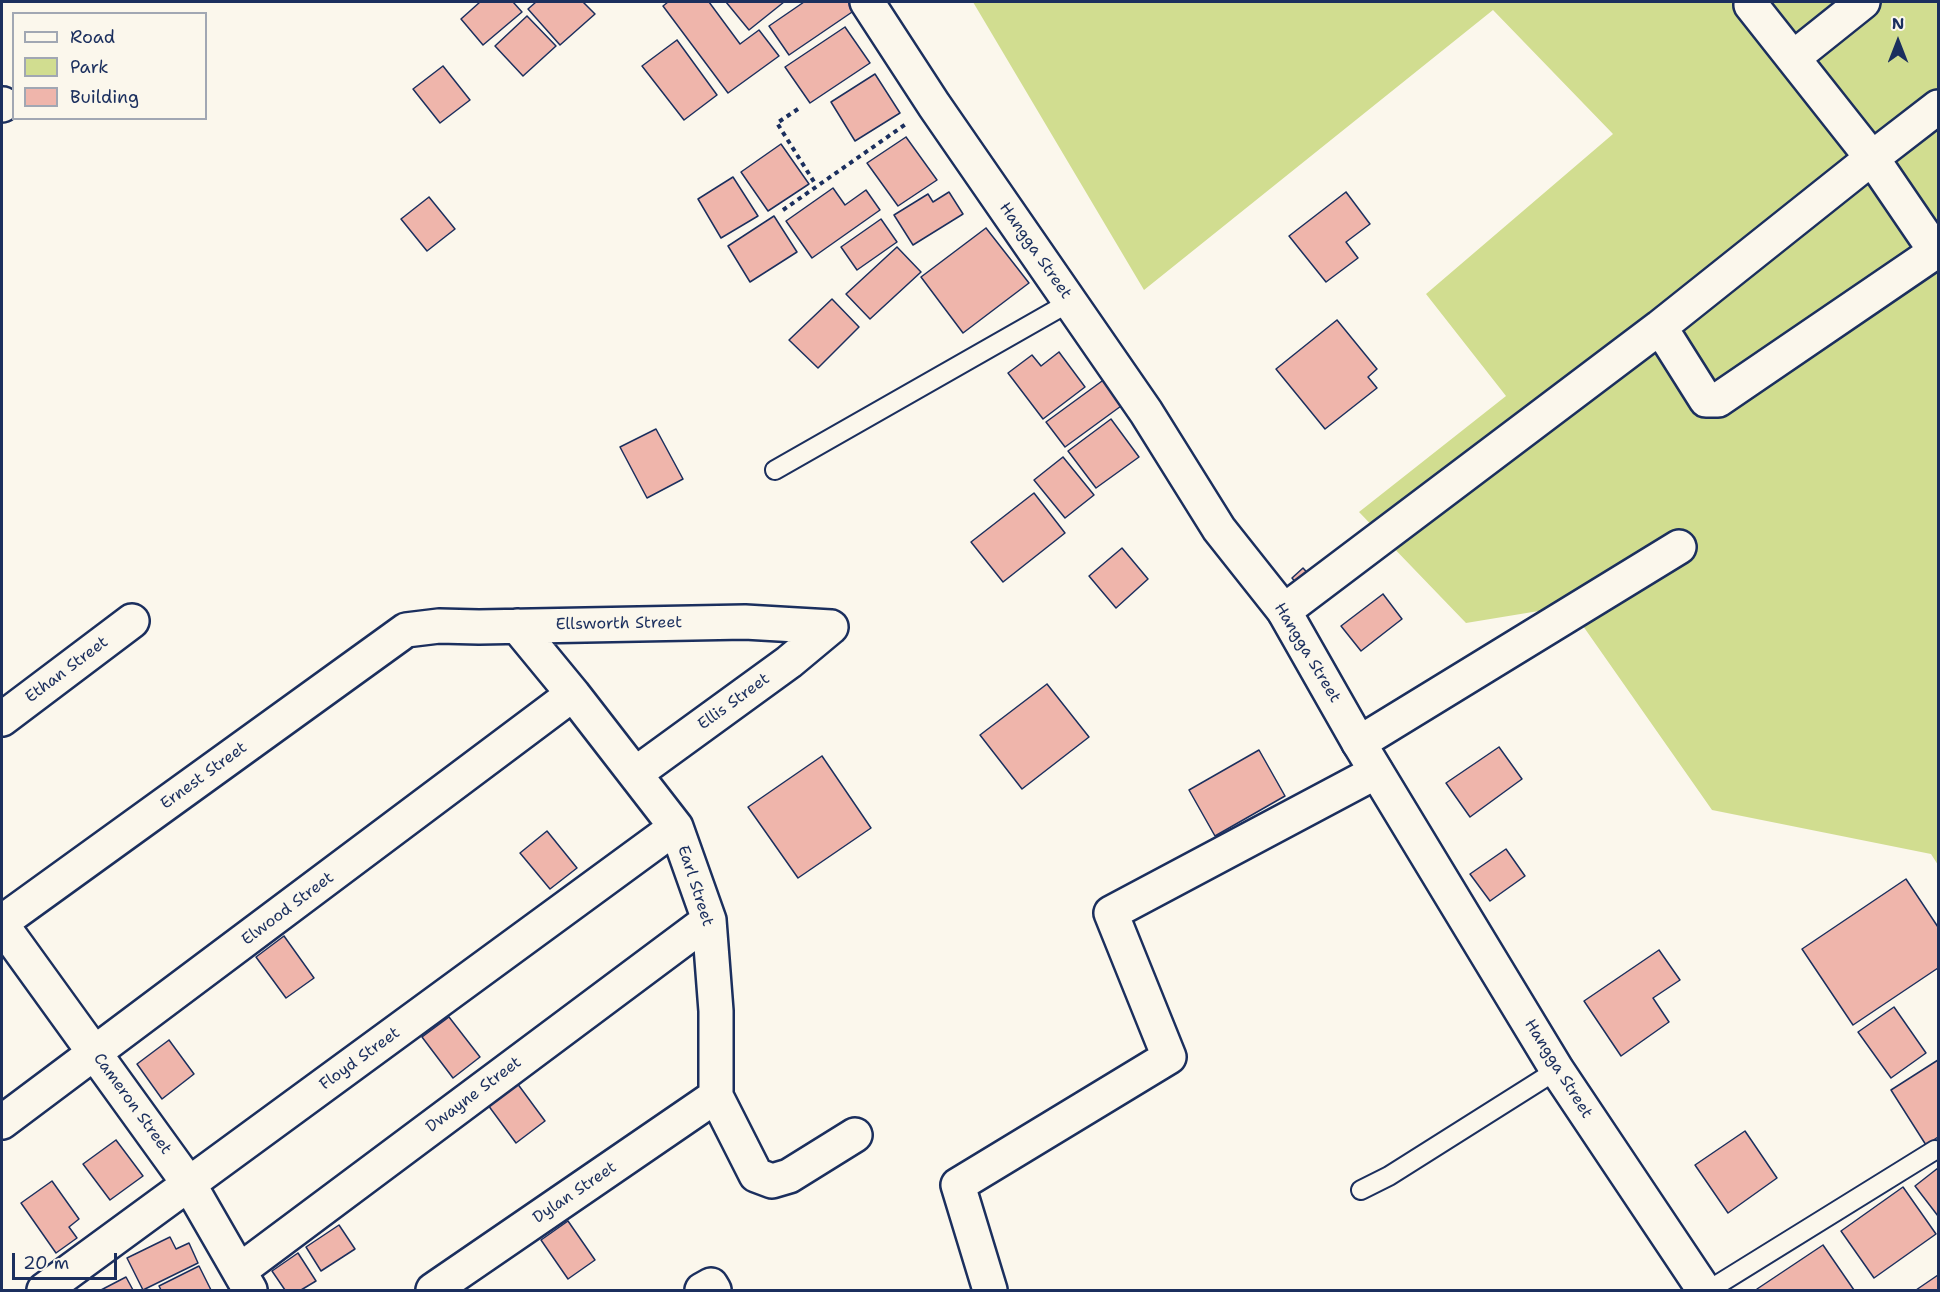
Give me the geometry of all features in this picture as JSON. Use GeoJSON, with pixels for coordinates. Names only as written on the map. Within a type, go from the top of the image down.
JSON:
{"type":"FeatureCollection","features":[{"type":"Feature","properties":{"kind":"street","name":"Hangga Street"},"geometry":{"type":"LineString","coordinates":[[867,2],[934,105],[1146,412],[1219,529],[1284,611],[1376,772],[1557,1070],[1704,1290]]}},
{"type":"Feature","properties":{"kind":"street"},"geometry":{"type":"LineString","coordinates":[[1793,58],[1863,2]]}},
{"type":"Feature","properties":{"kind":"street"},"geometry":{"type":"LineString","coordinates":[[1660,327],[1706,400],[1718,399],[1937,251],[1872,158],[1751,5]]}},
{"type":"Feature","properties":{"kind":"street"},"geometry":{"type":"LineString","coordinates":[[1284,611],[1660,327],[1938,106]]}},
{"type":"Feature","properties":{"kind":"street"},"geometry":{"type":"LineString","coordinates":[[1359,743],[1679,547]]}},
{"type":"Feature","properties":{"kind":"street","name":"Ethan Street"},"geometry":{"type":"LineString","coordinates":[[2,719],[132,621]]}},
{"type":"Feature","properties":{"kind":"street","name":"Ellsworth Street"},"geometry":{"type":"LineString","coordinates":[[406,630],[439,626],[745,622],[831,627]]}},
{"type":"Feature","properties":{"kind":"street","name":"Earl Street"},"geometry":{"type":"LineString","coordinates":[[517,626],[676,827],[709,920],[716,1011],[716,1096],[756,1175],[772,1181],[789,1176],[855,1135]]}},
{"type":"Feature","properties":{"kind":"street","name":"Ellis Street"},"geometry":{"type":"LineString","coordinates":[[635,774],[789,662],[831,627]]}},
{"type":"Feature","properties":{"kind":"street","name":"Ernest Street"},"geometry":{"type":"LineString","coordinates":[[2,923],[406,630]]}},
{"type":"Feature","properties":{"kind":"street","name":"Elwood Street"},"geometry":{"type":"LineString","coordinates":[[2,1122],[573,694]]}},
{"type":"Feature","properties":{"kind":"street"},"geometry":{"type":"LineString","coordinates":[[990,1290],[958,1185],[1169,1057],[1111,913],[1376,772]]}},
{"type":"Feature","properties":{"kind":"street","name":"Floyd Street"},"geometry":{"type":"LineString","coordinates":[[52,1288],[189,1184],[676,827]]}},
{"type":"Feature","properties":{"kind":"street","name":"Dwayne Street"},"geometry":{"type":"LineString","coordinates":[[244,1281],[709,920]]}},
{"type":"Feature","properties":{"kind":"street","name":"Cameron Street"},"geometry":{"type":"LineString","coordinates":[[2,923],[189,1184],[244,1281]]}},
{"type":"Feature","properties":{"kind":"street","name":"Dylan Street"},"geometry":{"type":"LineString","coordinates":[[433,1290],[716,1096]]}},
{"type":"Feature","properties":{"kind":"lane"},"geometry":{"type":"LineString","coordinates":[[775,470],[1070,302]]}},
{"type":"Feature","properties":{"kind":"lane"},"geometry":{"type":"LineString","coordinates":[[1361,1191],[1389,1176],[1557,1070]]}},
{"type":"Feature","properties":{"kind":"lane"},"geometry":{"type":"LineString","coordinates":[[1709,1290],[1935,1150]]}},
{"type":"Feature","properties":{"kind":"path"},"geometry":{"type":"LineString","coordinates":[[783,210],[934,105]]}},
{"type":"Feature","properties":{"kind":"path"},"geometry":{"type":"LineString","coordinates":[[798,109],[777,123],[816,186]]}},
{"type":"Feature","properties":{"kind":"green space"},"geometry":{"type":"Polygon","coordinates":[[[973,2],[1938,2],[1938,865],[1931,854],[1712,810],[1569,606],[1466,623],[1359,512],[1506,396],[1426,294],[1613,134],[1493,10],[1144,290],[973,2]]]}},
{"type":"Feature","properties":{"kind":"building"},"geometry":{"type":"Polygon","coordinates":[[[480,2],[513,2],[522,12],[483,45],[461,19],[480,2]]]}},
{"type":"Feature","properties":{"kind":"building"},"geometry":{"type":"Polygon","coordinates":[[[536,2],[583,2],[595,14],[560,45],[528,9],[536,2]]]}},
{"type":"Feature","properties":{"kind":"building"},"geometry":{"type":"Polygon","coordinates":[[[668,2],[709,2],[740,44],[759,30],[779,56],[728,93],[663,6],[668,2]]]}},
{"type":"Feature","properties":{"kind":"building"},"geometry":{"type":"Polygon","coordinates":[[[726,2],[784,2],[749,30],[726,2]]]}},
{"type":"Feature","properties":{"kind":"building"},"geometry":{"type":"Polygon","coordinates":[[[804,2],[853,2],[858,8],[789,55],[769,26],[804,2]]]}},
{"type":"Feature","properties":{"kind":"building"},"geometry":{"type":"Polygon","coordinates":[[[527,16],[556,46],[523,76],[495,46],[527,16]]]}},
{"type":"Feature","properties":{"kind":"building"},"geometry":{"type":"Polygon","coordinates":[[[845,27],[870,63],[810,103],[785,67],[845,27]]]}},
{"type":"Feature","properties":{"kind":"building"},"geometry":{"type":"Polygon","coordinates":[[[677,40],[717,95],[684,120],[642,66],[677,40]]]}},
{"type":"Feature","properties":{"kind":"building"},"geometry":{"type":"Polygon","coordinates":[[[443,66],[470,100],[440,123],[413,89],[443,66]]]}},
{"type":"Feature","properties":{"kind":"building"},"geometry":{"type":"Polygon","coordinates":[[[875,74],[900,113],[855,141],[831,102],[875,74]]]}},
{"type":"Feature","properties":{"kind":"building"},"geometry":{"type":"Polygon","coordinates":[[[906,137],[937,180],[898,206],[867,163],[906,137]]]}},
{"type":"Feature","properties":{"kind":"building"},"geometry":{"type":"Polygon","coordinates":[[[781,144],[809,184],[768,211],[741,172],[781,144]]]}},
{"type":"Feature","properties":{"kind":"building"},"geometry":{"type":"Polygon","coordinates":[[[733,177],[758,216],[721,238],[698,199],[733,177]]]}},
{"type":"Feature","properties":{"kind":"building"},"geometry":{"type":"Polygon","coordinates":[[[833,188],[845,205],[866,190],[880,210],[812,258],[786,221],[833,188]]]}},
{"type":"Feature","properties":{"kind":"building"},"geometry":{"type":"Polygon","coordinates":[[[949,192],[963,214],[913,245],[894,215],[928,194],[933,202],[949,192]]]}},
{"type":"Feature","properties":{"kind":"building"},"geometry":{"type":"Polygon","coordinates":[[[1346,192],[1370,224],[1346,242],[1358,258],[1326,282],[1289,236],[1346,192]]]}},
{"type":"Feature","properties":{"kind":"building"},"geometry":{"type":"Polygon","coordinates":[[[429,197],[455,229],[427,251],[401,219],[429,197]]]}},
{"type":"Feature","properties":{"kind":"building"},"geometry":{"type":"Polygon","coordinates":[[[774,216],[797,252],[750,282],[728,246],[774,216]]]}},
{"type":"Feature","properties":{"kind":"building"},"geometry":{"type":"Polygon","coordinates":[[[881,219],[897,242],[857,270],[841,247],[881,219]]]}},
{"type":"Feature","properties":{"kind":"building"},"geometry":{"type":"Polygon","coordinates":[[[986,228],[1029,283],[963,333],[921,277],[986,228]]]}},
{"type":"Feature","properties":{"kind":"building"},"geometry":{"type":"Polygon","coordinates":[[[897,247],[921,272],[870,319],[846,294],[897,247]]]}},
{"type":"Feature","properties":{"kind":"building"},"geometry":{"type":"Polygon","coordinates":[[[832,299],[859,327],[818,368],[789,340],[832,299]]]}},
{"type":"Feature","properties":{"kind":"building"},"geometry":{"type":"Polygon","coordinates":[[[1337,320],[1377,369],[1368,377],[1377,388],[1325,429],[1276,369],[1337,320]]]}},
{"type":"Feature","properties":{"kind":"building"},"geometry":{"type":"Polygon","coordinates":[[[1059,352],[1085,387],[1043,419],[1008,373],[1032,355],[1041,366],[1059,352]]]}},
{"type":"Feature","properties":{"kind":"building"},"geometry":{"type":"Polygon","coordinates":[[[1113,373],[1132,398],[1065,447],[1046,422],[1113,373]]]}},
{"type":"Feature","properties":{"kind":"building"},"geometry":{"type":"Polygon","coordinates":[[[1111,419],[1139,457],[1096,488],[1068,451],[1111,419]]]}},
{"type":"Feature","properties":{"kind":"building"},"geometry":{"type":"Polygon","coordinates":[[[656,429],[683,479],[647,498],[620,447],[656,429]]]}},
{"type":"Feature","properties":{"kind":"building"},"geometry":{"type":"Polygon","coordinates":[[[1063,457],[1094,495],[1065,518],[1034,480],[1063,457]]]}},
{"type":"Feature","properties":{"kind":"building"},"geometry":{"type":"Polygon","coordinates":[[[1034,493],[1065,533],[1003,582],[971,542],[1034,493]]]}},
{"type":"Feature","properties":{"kind":"building"},"geometry":{"type":"Polygon","coordinates":[[[1122,548],[1148,579],[1116,608],[1089,576],[1122,548]]]}},
{"type":"Feature","properties":{"kind":"building"},"geometry":{"type":"Polygon","coordinates":[[[1303,568],[1313,579],[1301,589],[1292,578],[1303,568]]]}},
{"type":"Feature","properties":{"kind":"building"},"geometry":{"type":"Polygon","coordinates":[[[1383,594],[1402,619],[1361,651],[1341,626],[1383,594]]]}},
{"type":"Feature","properties":{"kind":"building"},"geometry":{"type":"Polygon","coordinates":[[[1047,684],[1089,737],[1022,789],[980,735],[1047,684]]]}},
{"type":"Feature","properties":{"kind":"building"},"geometry":{"type":"Polygon","coordinates":[[[1499,747],[1522,779],[1470,817],[1446,783],[1499,747]]]}},
{"type":"Feature","properties":{"kind":"building"},"geometry":{"type":"Polygon","coordinates":[[[1259,750],[1285,796],[1215,836],[1189,790],[1259,750]]]}},
{"type":"Feature","properties":{"kind":"building"},"geometry":{"type":"Polygon","coordinates":[[[822,756],[871,828],[798,878],[748,807],[822,756]]]}},
{"type":"Feature","properties":{"kind":"building"},"geometry":{"type":"Polygon","coordinates":[[[547,831],[577,868],[550,889],[520,853],[547,831]]]}},
{"type":"Feature","properties":{"kind":"building"},"geometry":{"type":"Polygon","coordinates":[[[1506,849],[1525,876],[1490,901],[1470,874],[1506,849]]]}},
{"type":"Feature","properties":{"kind":"building"},"geometry":{"type":"Polygon","coordinates":[[[1906,879],[1938,927],[1938,968],[1853,1025],[1802,949],[1906,879]]]}},
{"type":"Feature","properties":{"kind":"building"},"geometry":{"type":"Polygon","coordinates":[[[284,936],[314,978],[286,998],[256,957],[284,936]]]}},
{"type":"Feature","properties":{"kind":"building"},"geometry":{"type":"Polygon","coordinates":[[[1659,950],[1680,980],[1653,998],[1669,1022],[1621,1056],[1584,1001],[1659,950]]]}},
{"type":"Feature","properties":{"kind":"building"},"geometry":{"type":"Polygon","coordinates":[[[1894,1007],[1926,1053],[1891,1078],[1858,1032],[1894,1007]]]}},
{"type":"Feature","properties":{"kind":"building"},"geometry":{"type":"Polygon","coordinates":[[[449,1017],[480,1057],[453,1078],[422,1037],[449,1017]]]}},
{"type":"Feature","properties":{"kind":"building"},"geometry":{"type":"Polygon","coordinates":[[[169,1040],[194,1074],[162,1099],[137,1064],[169,1040]]]}},
{"type":"Feature","properties":{"kind":"building"},"geometry":{"type":"Polygon","coordinates":[[[1938,1060],[1938,1137],[1926,1145],[1891,1090],[1938,1060]]]}},
{"type":"Feature","properties":{"kind":"building"},"geometry":{"type":"Polygon","coordinates":[[[517,1083],[545,1121],[516,1143],[488,1105],[517,1083]]]}},
{"type":"Feature","properties":{"kind":"building"},"geometry":{"type":"Polygon","coordinates":[[[1745,1131],[1777,1178],[1728,1213],[1695,1165],[1745,1131]]]}},
{"type":"Feature","properties":{"kind":"building"},"geometry":{"type":"Polygon","coordinates":[[[116,1140],[143,1176],[110,1200],[83,1164],[116,1140]]]}},
{"type":"Feature","properties":{"kind":"building"},"geometry":{"type":"Polygon","coordinates":[[[1938,1168],[1938,1216],[1915,1186],[1938,1168]]]}},
{"type":"Feature","properties":{"kind":"building"},"geometry":{"type":"Polygon","coordinates":[[[52,1181],[79,1219],[69,1227],[77,1238],[56,1253],[21,1203],[52,1181]]]}},
{"type":"Feature","properties":{"kind":"building"},"geometry":{"type":"Polygon","coordinates":[[[1903,1187],[1936,1234],[1874,1278],[1841,1231],[1903,1187]]]}},
{"type":"Feature","properties":{"kind":"building"},"geometry":{"type":"Polygon","coordinates":[[[568,1221],[595,1260],[568,1279],[541,1240],[568,1221]]]}},
{"type":"Feature","properties":{"kind":"building"},"geometry":{"type":"Polygon","coordinates":[[[339,1225],[355,1249],[321,1271],[306,1247],[339,1225]]]}},
{"type":"Feature","properties":{"kind":"building"},"geometry":{"type":"Polygon","coordinates":[[[170,1237],[176,1249],[189,1243],[198,1263],[143,1290],[127,1258],[170,1237]]]}},
{"type":"Feature","properties":{"kind":"building"},"geometry":{"type":"Polygon","coordinates":[[[1823,1245],[1854,1290],[1757,1289],[1823,1245]]]}},
{"type":"Feature","properties":{"kind":"building"},"geometry":{"type":"Polygon","coordinates":[[[298,1253],[316,1281],[301,1290],[285,1290],[272,1271],[298,1253]]]}},
{"type":"Feature","properties":{"kind":"building"},"geometry":{"type":"Polygon","coordinates":[[[199,1266],[211,1290],[161,1290],[159,1286],[199,1266]]]}},
{"type":"Feature","properties":{"kind":"building"},"geometry":{"type":"Polygon","coordinates":[[[1938,1275],[1938,1290],[1916,1290],[1938,1275]]]}},
{"type":"Feature","properties":{"kind":"building"},"geometry":{"type":"Polygon","coordinates":[[[126,1277],[133,1290],[101,1290],[126,1277]]]}}]}
